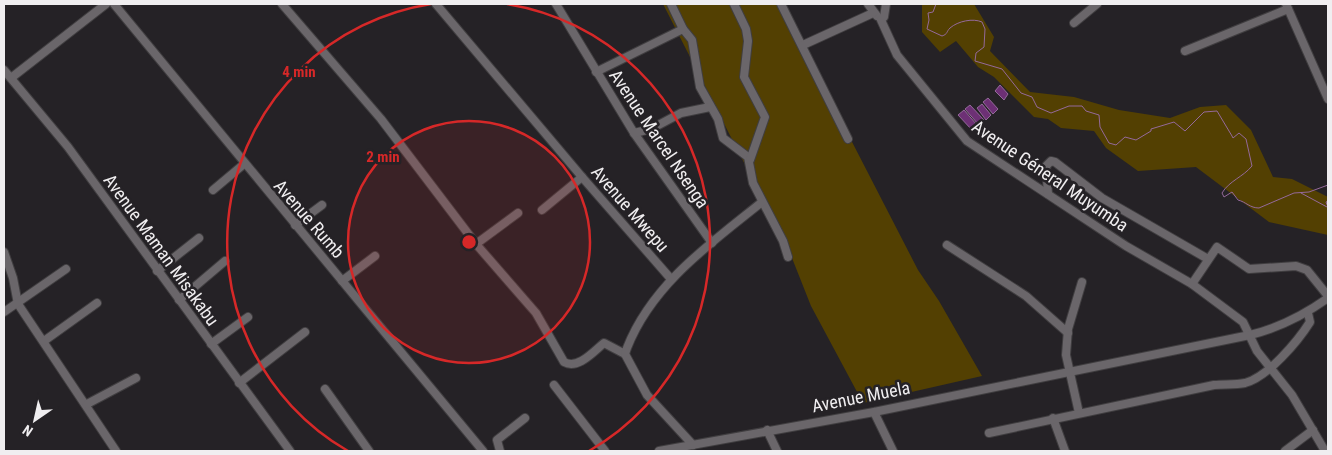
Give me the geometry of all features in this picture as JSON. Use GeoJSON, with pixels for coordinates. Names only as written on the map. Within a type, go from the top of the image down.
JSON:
{"type":"FeatureCollection","features":[{"type":"Feature","properties":{"kind":"street"},"geometry":{"type":"LineString","coordinates":[[11,78],[106,4]]}},
{"type":"Feature","properties":{"kind":"street","name":"Avenue Rumb"},"geometry":{"type":"LineString","coordinates":[[114,4],[244,164],[484,451]]}},
{"type":"Feature","properties":{"kind":"street"},"geometry":{"type":"LineString","coordinates":[[282,4],[380,119],[476,244],[536,313],[566,364],[574,364],[583,360],[604,343],[625,354],[648,395],[693,445]]}},
{"type":"Feature","properties":{"kind":"street","name":"Avenue Mwepu"},"geometry":{"type":"LineString","coordinates":[[436,4],[671,279],[636,330],[625,354]]}},
{"type":"Feature","properties":{"kind":"street","name":"Avenue Marcel Nsenga"},"geometry":{"type":"LineString","coordinates":[[556,4],[634,134],[712,243]]}},
{"type":"Feature","properties":{"kind":"street"},"geometry":{"type":"LineString","coordinates":[[671,4],[683,29],[692,40],[697,78],[710,107],[718,119],[724,138],[746,153],[750,160],[753,183],[783,242],[788,257]]}},
{"type":"Feature","properties":{"kind":"street"},"geometry":{"type":"LineString","coordinates":[[734,4],[746,29],[748,41],[744,77],[765,117],[750,160]]}},
{"type":"Feature","properties":{"kind":"street"},"geometry":{"type":"LineString","coordinates":[[781,4],[848,139]]}},
{"type":"Feature","properties":{"kind":"street"},"geometry":{"type":"LineString","coordinates":[[868,4],[873,13],[881,20],[884,17],[886,4]]}},
{"type":"Feature","properties":{"kind":"street"},"geometry":{"type":"LineString","coordinates":[[1074,23],[1097,4]]}},
{"type":"Feature","properties":{"kind":"street"},"geometry":{"type":"LineString","coordinates":[[1185,51],[1287,6],[1328,99]]}},
{"type":"Feature","properties":{"kind":"street"},"geometry":{"type":"LineString","coordinates":[[803,45],[873,13]]}},
{"type":"Feature","properties":{"kind":"street","name":"Avenue Géneral Muyumba"},"geometry":{"type":"LineString","coordinates":[[881,20],[895,54],[967,141],[1126,246],[1192,284],[1243,322],[1258,351],[1292,395],[1325,451]]}},
{"type":"Feature","properties":{"kind":"street"},"geometry":{"type":"LineString","coordinates":[[596,72],[683,29]]}},
{"type":"Feature","properties":{"kind":"street","name":"Avenue Maman Misakabu"},"geometry":{"type":"LineString","coordinates":[[4,70],[68,147],[290,451]]}},
{"type":"Feature","properties":{"kind":"street"},"geometry":{"type":"LineString","coordinates":[[634,134],[651,129],[674,116],[710,107]]}},
{"type":"Feature","properties":{"kind":"street"},"geometry":{"type":"LineString","coordinates":[[1048,194],[1046,166],[1051,161],[1102,198],[1208,259]]}},
{"type":"Feature","properties":{"kind":"street"},"geometry":{"type":"LineString","coordinates":[[213,190],[244,164]]}},
{"type":"Feature","properties":{"kind":"street"},"geometry":{"type":"LineString","coordinates":[[542,210],[582,177]]}},
{"type":"Feature","properties":{"kind":"street"},"geometry":{"type":"LineString","coordinates":[[671,279],[762,202]]}},
{"type":"Feature","properties":{"kind":"street"},"geometry":{"type":"LineString","coordinates":[[295,224],[322,206]]}},
{"type":"Feature","properties":{"kind":"street"},"geometry":{"type":"LineString","coordinates":[[476,244],[518,213]]}},
{"type":"Feature","properties":{"kind":"street"},"geometry":{"type":"LineString","coordinates":[[157,271],[199,238]]}},
{"type":"Feature","properties":{"kind":"street"},"geometry":{"type":"LineString","coordinates":[[947,245],[1026,296],[1068,334]]}},
{"type":"Feature","properties":{"kind":"street"},"geometry":{"type":"LineString","coordinates":[[1192,284],[1217,247],[1249,269],[1296,266],[1307,270],[1313,275],[1328,297],[1308,312],[1280,326],[1250,335]]}},
{"type":"Feature","properties":{"kind":"street"},"geometry":{"type":"LineString","coordinates":[[4,252],[13,278],[18,304],[87,404],[116,451]]}},
{"type":"Feature","properties":{"kind":"street"},"geometry":{"type":"LineString","coordinates":[[342,281],[375,256]]}},
{"type":"Feature","properties":{"kind":"street"},"geometry":{"type":"LineString","coordinates":[[179,300],[225,261]]}},
{"type":"Feature","properties":{"kind":"street"},"geometry":{"type":"LineString","coordinates":[[4,312],[66,269]]}},
{"type":"Feature","properties":{"kind":"street"},"geometry":{"type":"LineString","coordinates":[[1079,413],[1066,360],[1068,334],[1082,282]]}},
{"type":"Feature","properties":{"kind":"street"},"geometry":{"type":"LineString","coordinates":[[44,341],[97,303]]}},
{"type":"Feature","properties":{"kind":"street"},"geometry":{"type":"LineString","coordinates":[[989,433],[1214,385],[1243,384],[1258,377],[1303,333],[1310,322],[1308,312]]}},
{"type":"Feature","properties":{"kind":"street"},"geometry":{"type":"LineString","coordinates":[[211,344],[248,317]]}},
{"type":"Feature","properties":{"kind":"street"},"geometry":{"type":"LineString","coordinates":[[239,383],[305,332]]}},
{"type":"Feature","properties":{"kind":"street","name":"Avenue Muela"},"geometry":{"type":"LineString","coordinates":[[659,451],[684,449],[693,445],[767,430],[874,412],[1250,335]]}},
{"type":"Feature","properties":{"kind":"street"},"geometry":{"type":"LineString","coordinates":[[87,404],[136,378]]}},
{"type":"Feature","properties":{"kind":"street"},"geometry":{"type":"LineString","coordinates":[[554,385],[605,451]]}},
{"type":"Feature","properties":{"kind":"street"},"geometry":{"type":"LineString","coordinates":[[325,389],[369,451]]}},
{"type":"Feature","properties":{"kind":"street"},"geometry":{"type":"LineString","coordinates":[[874,412],[893,451]]}},
{"type":"Feature","properties":{"kind":"street"},"geometry":{"type":"LineString","coordinates":[[500,451],[497,440],[525,418]]}},
{"type":"Feature","properties":{"kind":"street"},"geometry":{"type":"LineString","coordinates":[[1053,418],[1065,451]]}},
{"type":"Feature","properties":{"kind":"street"},"geometry":{"type":"LineString","coordinates":[[767,430],[777,451]]}},
{"type":"Feature","properties":{"kind":"street"},"geometry":{"type":"LineString","coordinates":[[1285,451],[1313,430]]}},
{"type":"Feature","properties":{"kind":"shaded area"},"geometry":{"type":"Polygon","coordinates":[[[663,4],[781,4],[918,270],[939,301],[982,376],[863,403],[811,306],[790,253],[663,4]]]}},
{"type":"Feature","properties":{"kind":"shaded area"},"geometry":{"type":"Polygon","coordinates":[[[922,4],[974,4],[994,37],[990,51],[1030,92],[1074,97],[1119,110],[1170,118],[1200,107],[1226,105],[1251,130],[1273,177],[1292,179],[1328,197],[1328,235],[1269,222],[1196,167],[1138,171],[1106,148],[1094,131],[1061,128],[1048,119],[1034,117],[994,77],[978,67],[956,41],[940,52],[922,32],[922,4]]]}},
{"type":"Feature","properties":{"kind":"shaded area"},"geometry":{"type":"Polygon","coordinates":[[[1000,85],[1008,94],[1004,100],[995,91],[1000,85]]]}},
{"type":"Feature","properties":{"kind":"shaded area"},"geometry":{"type":"Polygon","coordinates":[[[988,98],[998,109],[993,114],[983,102],[988,98]]]}},
{"type":"Feature","properties":{"kind":"shaded area"},"geometry":{"type":"Polygon","coordinates":[[[982,104],[991,115],[986,120],[977,108],[982,104]]]}},
{"type":"Feature","properties":{"kind":"shaded area"},"geometry":{"type":"Polygon","coordinates":[[[970,105],[984,120],[978,124],[965,109],[970,105]]]}},
{"type":"Feature","properties":{"kind":"shaded area"},"geometry":{"type":"Polygon","coordinates":[[[964,110],[977,125],[972,130],[958,115],[964,110]]]}},
{"type":"Feature","properties":{"kind":"waterway"},"geometry":{"type":"LineString","coordinates":[[936,4],[933,12],[928,13],[927,29],[942,36],[950,28],[961,22],[970,20],[982,22],[985,29],[984,47],[976,53],[975,61],[1002,69],[1021,93],[1032,97],[1037,107],[1051,113],[1069,106],[1082,106],[1086,111],[1099,115],[1100,127],[1109,143],[1116,145],[1125,137],[1136,140],[1151,131],[1151,129],[1174,122],[1185,131],[1204,112],[1217,111],[1233,138],[1239,133],[1246,139],[1252,166],[1225,189],[1222,193],[1224,197],[1232,192],[1238,200],[1259,208],[1294,193],[1309,192],[1328,185]]}},
{"type":"Feature","properties":{"kind":"waterway"},"geometry":{"type":"LineString","coordinates":[[1301,193],[1327,207]]}},
{"type":"Feature","properties":{"kind":"waterway"},"geometry":{"type":"LineString","coordinates":[[1328,201],[1326,202],[1328,207]]}}]}
